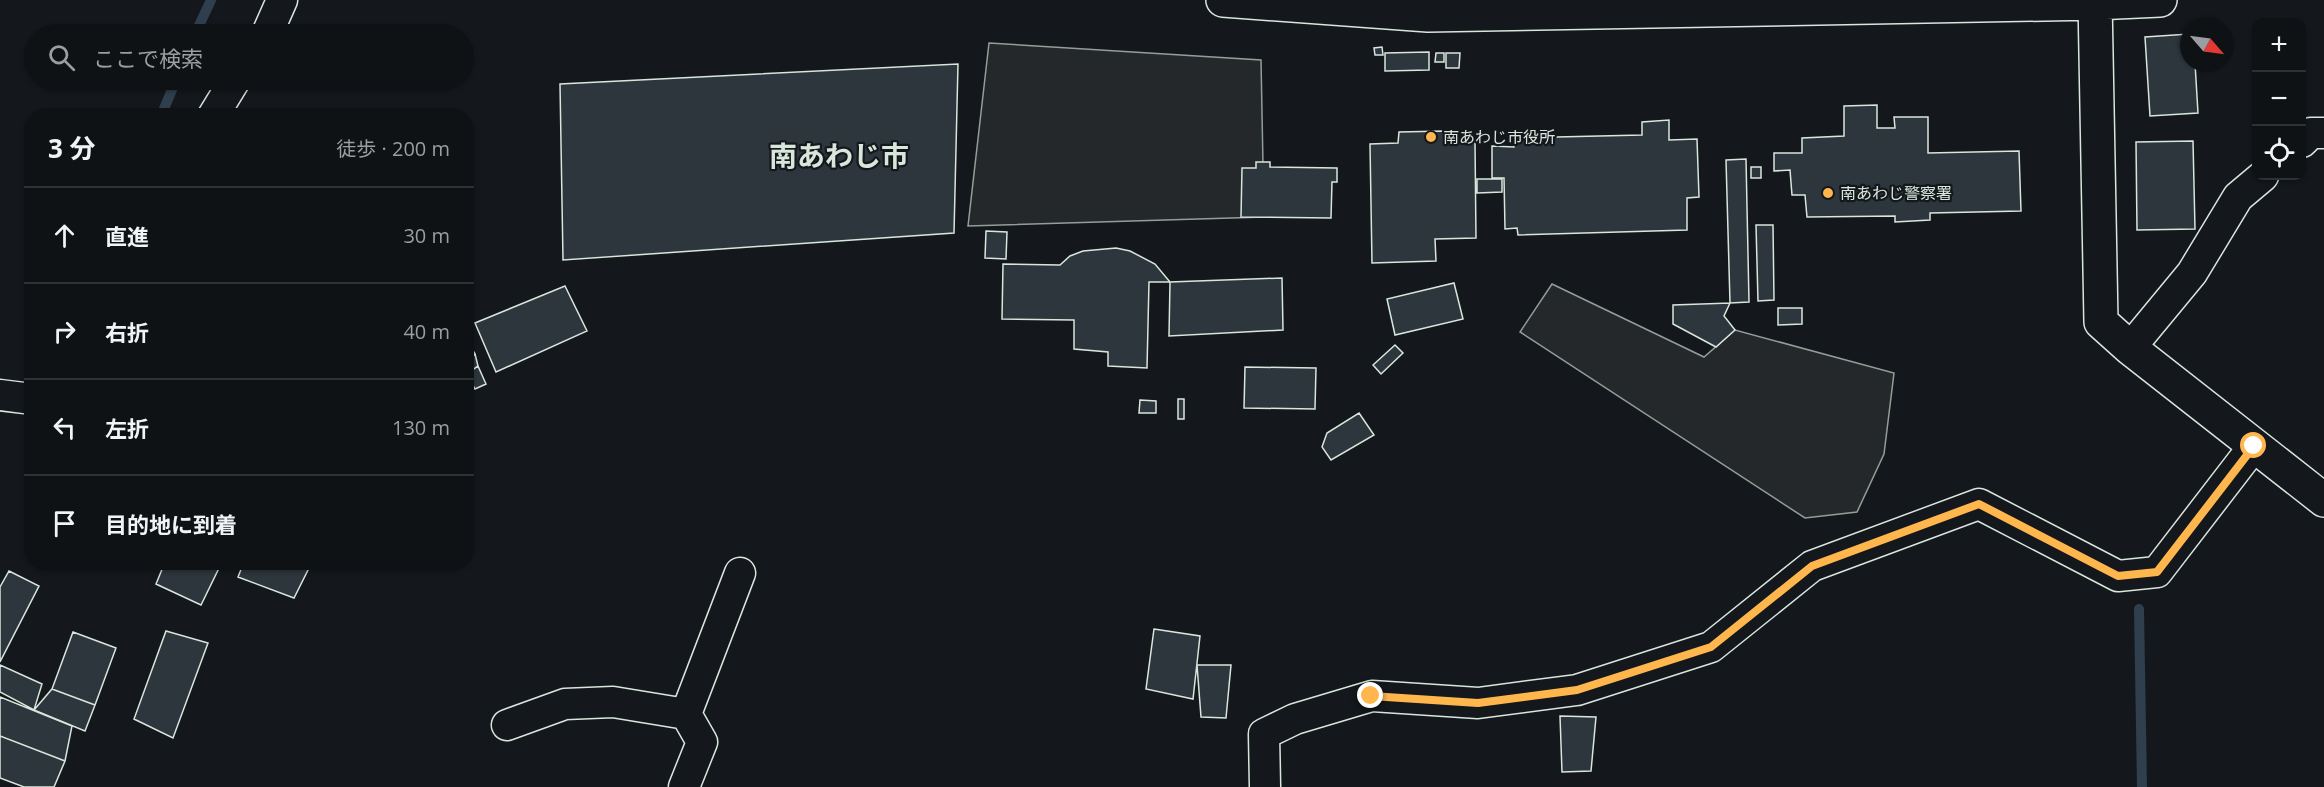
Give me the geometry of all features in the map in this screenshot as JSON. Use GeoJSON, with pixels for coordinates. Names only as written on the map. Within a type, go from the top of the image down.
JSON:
{"type":"FeatureCollection","features":[{"type":"Feature","properties":{"kind":"street"},"geometry":{"type":"LineString","coordinates":[[271,24],[282,0]]}},
{"type":"Feature","properties":{"kind":"street"},"geometry":{"type":"LineString","coordinates":[[1223,0],[1428,15],[2160,0]]}},
{"type":"Feature","properties":{"kind":"street"},"geometry":{"type":"LineString","coordinates":[[2095,2],[2101,322],[2130,348],[2324,500]]}},
{"type":"Feature","properties":{"kind":"street"},"geometry":{"type":"LineString","coordinates":[[218,108],[229,90]]}},
{"type":"Feature","properties":{"kind":"street"},"geometry":{"type":"LineString","coordinates":[[2306,138],[2311,133],[2324,133]]}},
{"type":"Feature","properties":{"kind":"street"},"geometry":{"type":"LineString","coordinates":[[2130,348],[2192,273],[2238,197],[2258,180]]}},
{"type":"Feature","properties":{"kind":"street"},"geometry":{"type":"LineString","coordinates":[[0,395],[24,398]]}},
{"type":"Feature","properties":{"kind":"street"},"geometry":{"type":"LineString","coordinates":[[1265,787],[1264,734],[1295,719],[1371,696],[1478,703],[1577,690],[1711,647],[1812,566],[1979,504],[2118,576],[2157,572],[2254,446]]}},
{"type":"Feature","properties":{"kind":"street"},"geometry":{"type":"LineString","coordinates":[[686,714],[740,573]]}},
{"type":"Feature","properties":{"kind":"street"},"geometry":{"type":"LineString","coordinates":[[507,725],[565,704],[613,702],[686,714]]}},
{"type":"Feature","properties":{"kind":"street"},"geometry":{"type":"LineString","coordinates":[[684,787],[702,742],[686,714]]}},
{"type":"Feature","properties":{"kind":"shaded area"},"geometry":{"type":"Polygon","coordinates":[[[989,43],[1261,60],[1264,217],[968,226],[989,43]]]}},
{"type":"Feature","properties":{"kind":"shaded area"},"geometry":{"type":"Polygon","coordinates":[[[1552,284],[1704,357],[1735,330],[1894,373],[1884,454],[1857,512],[1805,518],[1520,332],[1552,284]]]}},
{"type":"Feature","properties":{"kind":"building"},"geometry":{"type":"Polygon","coordinates":[[[2180,35],[2180,72],[2196,72],[2198,113],[2150,116],[2145,37],[2180,35]]]}},
{"type":"Feature","properties":{"kind":"building"},"geometry":{"type":"Polygon","coordinates":[[[1382,47],[1383,55],[1375,55],[1374,48],[1382,47]]]}},
{"type":"Feature","properties":{"kind":"building"},"geometry":{"type":"Polygon","coordinates":[[[1429,52],[1429,70],[1385,71],[1385,53],[1429,52]]]}},
{"type":"Feature","properties":{"kind":"building"},"geometry":{"type":"Polygon","coordinates":[[[1436,53],[1444,53],[1444,62],[1435,62],[1436,53]]]}},
{"type":"Feature","properties":{"kind":"building"},"geometry":{"type":"Polygon","coordinates":[[[1446,53],[1460,53],[1459,68],[1446,68],[1446,53]]]}},
{"type":"Feature","properties":{"kind":"building"},"geometry":{"type":"Polygon","coordinates":[[[958,64],[954,233],[563,260],[560,84],[958,64]]]}},
{"type":"Feature","properties":{"kind":"building"},"geometry":{"type":"Polygon","coordinates":[[[1877,105],[1877,128],[1895,128],[1894,117],[1928,117],[1928,153],[2019,151],[2021,211],[1930,213],[1930,220],[1895,222],[1895,216],[1807,217],[1805,195],[1792,195],[1790,170],[1774,171],[1774,153],[1802,153],[1802,138],[1844,136],[1844,106],[1877,105]]]}},
{"type":"Feature","properties":{"kind":"building"},"geometry":{"type":"Polygon","coordinates":[[[1669,120],[1669,140],[1697,139],[1699,197],[1687,198],[1687,230],[1518,235],[1517,228],[1505,229],[1504,178],[1492,178],[1492,146],[1514,147],[1514,138],[1642,135],[1642,122],[1669,120]]]}},
{"type":"Feature","properties":{"kind":"building"},"geometry":{"type":"Polygon","coordinates":[[[1444,131],[1444,141],[1475,142],[1476,238],[1435,239],[1436,261],[1372,263],[1370,144],[1398,143],[1399,132],[1444,131]]]}},
{"type":"Feature","properties":{"kind":"building"},"geometry":{"type":"Polygon","coordinates":[[[2193,141],[2195,229],[2137,230],[2136,142],[2193,141]]]}},
{"type":"Feature","properties":{"kind":"building"},"geometry":{"type":"Polygon","coordinates":[[[1746,159],[1749,302],[1730,303],[1726,160],[1746,159]]]}},
{"type":"Feature","properties":{"kind":"building"},"geometry":{"type":"Polygon","coordinates":[[[1256,162],[1270,162],[1270,167],[1337,168],[1337,182],[1332,182],[1331,218],[1241,217],[1242,168],[1256,168],[1256,162]]]}},
{"type":"Feature","properties":{"kind":"building"},"geometry":{"type":"Polygon","coordinates":[[[1751,167],[1761,167],[1761,178],[1751,178],[1751,167]]]}},
{"type":"Feature","properties":{"kind":"building"},"geometry":{"type":"Polygon","coordinates":[[[1477,179],[1502,179],[1502,192],[1477,193],[1477,179]]]}},
{"type":"Feature","properties":{"kind":"building"},"geometry":{"type":"Polygon","coordinates":[[[1756,225],[1773,225],[1774,300],[1758,301],[1756,225]]]}},
{"type":"Feature","properties":{"kind":"building"},"geometry":{"type":"Polygon","coordinates":[[[986,231],[1007,232],[1006,259],[985,258],[986,231]]]}},
{"type":"Feature","properties":{"kind":"building"},"geometry":{"type":"Polygon","coordinates":[[[1116,248],[1130,251],[1155,264],[1170,282],[1149,282],[1147,368],[1108,366],[1108,352],[1074,349],[1074,320],[1002,319],[1003,264],[1060,265],[1070,256],[1083,251],[1116,248]]]}},
{"type":"Feature","properties":{"kind":"building"},"geometry":{"type":"Polygon","coordinates":[[[1282,278],[1283,330],[1169,336],[1170,282],[1282,278]]]}},
{"type":"Feature","properties":{"kind":"building"},"geometry":{"type":"Polygon","coordinates":[[[1454,283],[1463,319],[1395,335],[1387,299],[1454,283]]]}},
{"type":"Feature","properties":{"kind":"building"},"geometry":{"type":"Polygon","coordinates":[[[565,286],[587,331],[496,372],[475,323],[565,286]]]}},
{"type":"Feature","properties":{"kind":"building"},"geometry":{"type":"Polygon","coordinates":[[[1730,303],[1724,316],[1735,330],[1716,347],[1673,324],[1673,305],[1730,303]]]}},
{"type":"Feature","properties":{"kind":"building"},"geometry":{"type":"Polygon","coordinates":[[[1778,308],[1802,308],[1802,324],[1778,325],[1778,308]]]}},
{"type":"Feature","properties":{"kind":"building"},"geometry":{"type":"Polygon","coordinates":[[[1395,345],[1403,353],[1381,374],[1373,365],[1395,345]]]}},
{"type":"Feature","properties":{"kind":"building"},"geometry":{"type":"Polygon","coordinates":[[[474,354],[478,366],[474,369],[474,354]]]}},
{"type":"Feature","properties":{"kind":"building"},"geometry":{"type":"Polygon","coordinates":[[[478,366],[486,384],[475,389],[474,387],[474,369],[478,366]]]}},
{"type":"Feature","properties":{"kind":"building"},"geometry":{"type":"Polygon","coordinates":[[[1245,367],[1316,368],[1315,409],[1244,408],[1245,367]]]}},
{"type":"Feature","properties":{"kind":"building"},"geometry":{"type":"Polygon","coordinates":[[[1178,399],[1184,399],[1184,419],[1178,419],[1178,399]]]}},
{"type":"Feature","properties":{"kind":"building"},"geometry":{"type":"Polygon","coordinates":[[[1140,400],[1156,401],[1156,413],[1139,413],[1140,400]]]}},
{"type":"Feature","properties":{"kind":"building"},"geometry":{"type":"Polygon","coordinates":[[[1359,413],[1374,435],[1331,460],[1322,447],[1327,433],[1359,413]]]}},
{"type":"Feature","properties":{"kind":"building"},"geometry":{"type":"Polygon","coordinates":[[[162,570],[218,570],[201,605],[156,584],[162,570]]]}},
{"type":"Feature","properties":{"kind":"building"},"geometry":{"type":"Polygon","coordinates":[[[241,570],[308,570],[294,598],[238,577],[241,570]]]}},
{"type":"Feature","properties":{"kind":"building"},"geometry":{"type":"Polygon","coordinates":[[[9,571],[39,586],[0,662],[0,587],[9,571]]]}},
{"type":"Feature","properties":{"kind":"building"},"geometry":{"type":"Polygon","coordinates":[[[1154,629],[1200,636],[1193,699],[1146,689],[1154,629]]]}},
{"type":"Feature","properties":{"kind":"building"},"geometry":{"type":"Polygon","coordinates":[[[166,631],[208,643],[173,738],[134,719],[166,631]]]}},
{"type":"Feature","properties":{"kind":"building"},"geometry":{"type":"Polygon","coordinates":[[[73,632],[116,648],[95,705],[52,689],[73,632]]]}},
{"type":"Feature","properties":{"kind":"building"},"geometry":{"type":"Polygon","coordinates":[[[0,665],[42,684],[34,710],[0,692],[0,665]]]}},
{"type":"Feature","properties":{"kind":"building"},"geometry":{"type":"Polygon","coordinates":[[[1197,665],[1231,665],[1226,718],[1201,717],[1197,665]]]}},
{"type":"Feature","properties":{"kind":"building"},"geometry":{"type":"Polygon","coordinates":[[[52,689],[95,705],[85,731],[34,710],[52,689]]]}},
{"type":"Feature","properties":{"kind":"building"},"geometry":{"type":"Polygon","coordinates":[[[0,697],[72,726],[65,761],[0,736],[0,697]]]}},
{"type":"Feature","properties":{"kind":"building"},"geometry":{"type":"Polygon","coordinates":[[[1560,716],[1596,717],[1591,771],[1562,772],[1560,716]]]}},
{"type":"Feature","properties":{"kind":"building"},"geometry":{"type":"Polygon","coordinates":[[[0,736],[65,761],[54,787],[24,787],[0,778],[0,736]]]}},
{"type":"Feature","properties":{"kind":"waterway"},"geometry":{"type":"LineString","coordinates":[[200,24],[211,0]]}},
{"type":"Feature","properties":{"kind":"waterway"},"geometry":{"type":"LineString","coordinates":[[164,108],[172,90]]}},
{"type":"Feature","properties":{"kind":"waterway"},"geometry":{"type":"LineString","coordinates":[[2139,609],[2142,787]]}},
{"type":"Feature","properties":{"kind":"place","name":"南あわじ市役所"},"geometry":{"type":"Point","coordinates":[1431,137]}},
{"type":"Feature","properties":{"kind":"place","name":"南あわじ警察署"},"geometry":{"type":"Point","coordinates":[1828,193]}},
{"type":"Feature","properties":{"kind":"district","name":"南あわじ市"},"geometry":{"type":"Point","coordinates":[839,155]}},
{"type":"Feature","properties":{"kind":"route"},"geometry":{"type":"LineString","coordinates":[[1371,696],[1478,703],[1577,690],[1711,647],[1812,566],[1979,504],[2118,576],[2157,572],[2254,446]]}}]}
